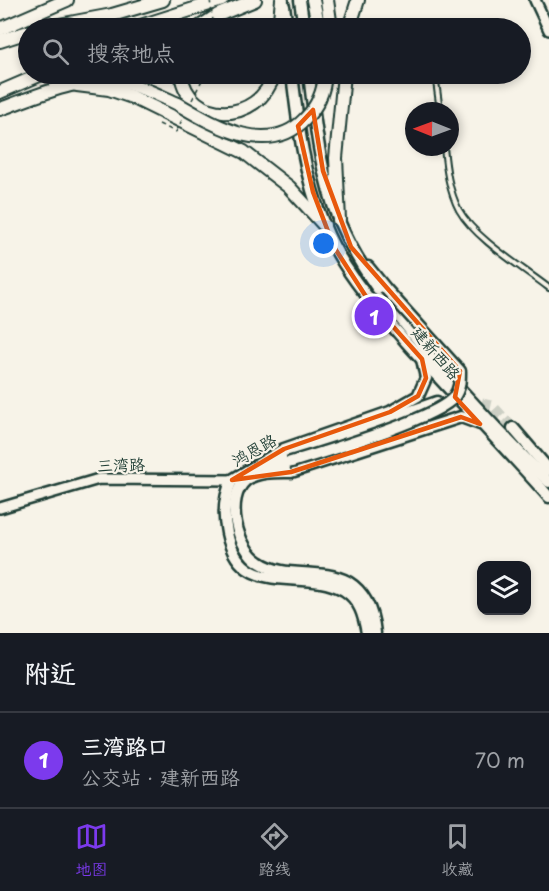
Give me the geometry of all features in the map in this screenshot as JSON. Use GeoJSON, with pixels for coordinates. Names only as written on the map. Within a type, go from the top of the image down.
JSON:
{"type":"FeatureCollection","features":[{"type":"Feature","properties":{"kind":"highway"},"geometry":{"type":"LineString","coordinates":[[96,18],[164,0]]}},
{"type":"Feature","properties":{"kind":"highway"},"geometry":{"type":"LineString","coordinates":[[165,18],[222,0]]}},
{"type":"Feature","properties":{"kind":"highway"},"geometry":{"type":"LineString","coordinates":[[280,18],[282,0]]}},
{"type":"Feature","properties":{"kind":"highway"},"geometry":{"type":"LineString","coordinates":[[314,0],[317,18]]}},
{"type":"Feature","properties":{"kind":"highway"},"geometry":{"type":"LineString","coordinates":[[327,0],[330,18]]}},
{"type":"Feature","properties":{"kind":"highway"},"geometry":{"type":"LineString","coordinates":[[352,18],[358,0]]}},
{"type":"Feature","properties":{"kind":"highway"},"geometry":{"type":"LineString","coordinates":[[26,18],[66,1]]}},
{"type":"Feature","properties":{"kind":"highway"},"geometry":{"type":"LineString","coordinates":[[213,18],[253,1]]}},
{"type":"Feature","properties":{"kind":"highway"},"geometry":{"type":"LineString","coordinates":[[0,29],[18,21]]}},
{"type":"Feature","properties":{"kind":"highway"},"geometry":{"type":"LineString","coordinates":[[0,41],[18,35]]}},
{"type":"Feature","properties":{"kind":"highway"},"geometry":{"type":"LineString","coordinates":[[0,92],[19,84]]}},
{"type":"Feature","properties":{"kind":"highway"},"geometry":{"type":"LineString","coordinates":[[0,109],[77,85],[92,84]]}},
{"type":"Feature","properties":{"kind":"highway"},"geometry":{"type":"LineString","coordinates":[[129,84],[144,88],[210,123],[244,136],[271,137],[292,130],[309,116],[321,94],[323,84]]}},
{"type":"Feature","properties":{"kind":"highway"},"geometry":{"type":"LineString","coordinates":[[185,84],[198,103],[215,111],[232,112],[256,103],[270,84]]}},
{"type":"Feature","properties":{"kind":"highway"},"geometry":{"type":"LineString","coordinates":[[337,84],[336,158],[339,220]]}},
{"type":"Feature","properties":{"kind":"highway"},"geometry":{"type":"LineString","coordinates":[[336,158],[343,84]]}},
{"type":"Feature","properties":{"kind":"highway"},"geometry":{"type":"LineString","coordinates":[[77,85],[109,89],[132,97],[244,152],[289,187],[324,225]]}},
{"type":"Feature","properties":{"kind":"main road"},"geometry":{"type":"LineString","coordinates":[[282,0],[285,18]]}},
{"type":"Feature","properties":{"kind":"main road"},"geometry":{"type":"LineString","coordinates":[[300,0],[303,18]]}},
{"type":"Feature","properties":{"kind":"main road","name":"建新西路"},"geometry":{"type":"LineString","coordinates":[[293,84],[306,169],[324,225],[345,266],[365,295],[480,424],[549,497]]}},
{"type":"Feature","properties":{"kind":"main road","name":"建新西路"},"geometry":{"type":"LineString","coordinates":[[310,84],[319,149],[339,220],[351,247],[383,298],[466,397],[549,483]]}},
{"type":"Feature","properties":{"kind":"main road"},"geometry":{"type":"LineString","coordinates":[[263,468],[288,464],[395,427],[445,406],[455,396],[460,384],[460,371],[351,247]]}},
{"type":"Feature","properties":{"kind":"main road","name":"鸿恩路"},"geometry":{"type":"LineString","coordinates":[[375,633],[368,603],[349,583],[336,577],[267,567],[246,552],[237,532],[236,511],[240,488],[284,449],[390,411],[418,396],[426,378],[422,359]]}},
{"type":"Feature","properties":{"kind":"main road"},"geometry":{"type":"LineString","coordinates":[[263,468],[437,402]]}},
{"type":"Feature","properties":{"kind":"main road","name":"鸿恩路"},"geometry":{"type":"LineString","coordinates":[[367,633],[360,606],[344,591],[320,583],[262,577],[240,561],[228,539],[225,525],[226,498],[232,480],[263,468],[291,472],[461,417],[480,424]]}},
{"type":"Feature","properties":{"kind":"main road"},"geometry":{"type":"LineString","coordinates":[[513,428],[549,470]]}},
{"type":"Feature","properties":{"kind":"street"},"geometry":{"type":"LineString","coordinates":[[536,0],[549,30]]}},
{"type":"Feature","properties":{"kind":"street","name":"三湾路"},"geometry":{"type":"LineString","coordinates":[[0,508],[99,479],[247,480]]}},
{"type":"Feature","properties":{"kind":"lane"},"geometry":{"type":"LineString","coordinates":[[436,84],[439,102]]}},
{"type":"Feature","properties":{"kind":"lane"},"geometry":{"type":"LineString","coordinates":[[445,156],[447,176],[459,210],[477,232],[549,288]]}},
{"type":"Feature","properties":{"kind":"path"},"geometry":{"type":"LineString","coordinates":[[210,0],[213,18]]}},
{"type":"Feature","properties":{"kind":"path"},"geometry":{"type":"LineString","coordinates":[[159,124],[176,132]]}},
{"type":"Feature","properties":{"kind":"highlighted area"},"geometry":{"type":"Polygon","coordinates":[[[313,110],[323,171],[351,247],[460,371],[455,397],[480,424],[461,417],[291,472],[232,480],[284,449],[390,412],[418,396],[426,378],[422,359],[365,295],[334,247],[313,192],[298,126],[313,110]]]}},
{"type":"Feature","properties":{"kind":"tunnel"},"geometry":{"type":"LineString","coordinates":[[467,400],[493,406],[513,428]]}},
{"type":"Feature","properties":{"kind":"place","name":"三湾路口"},"geometry":{"type":"Point","coordinates":[374,316]}}]}
